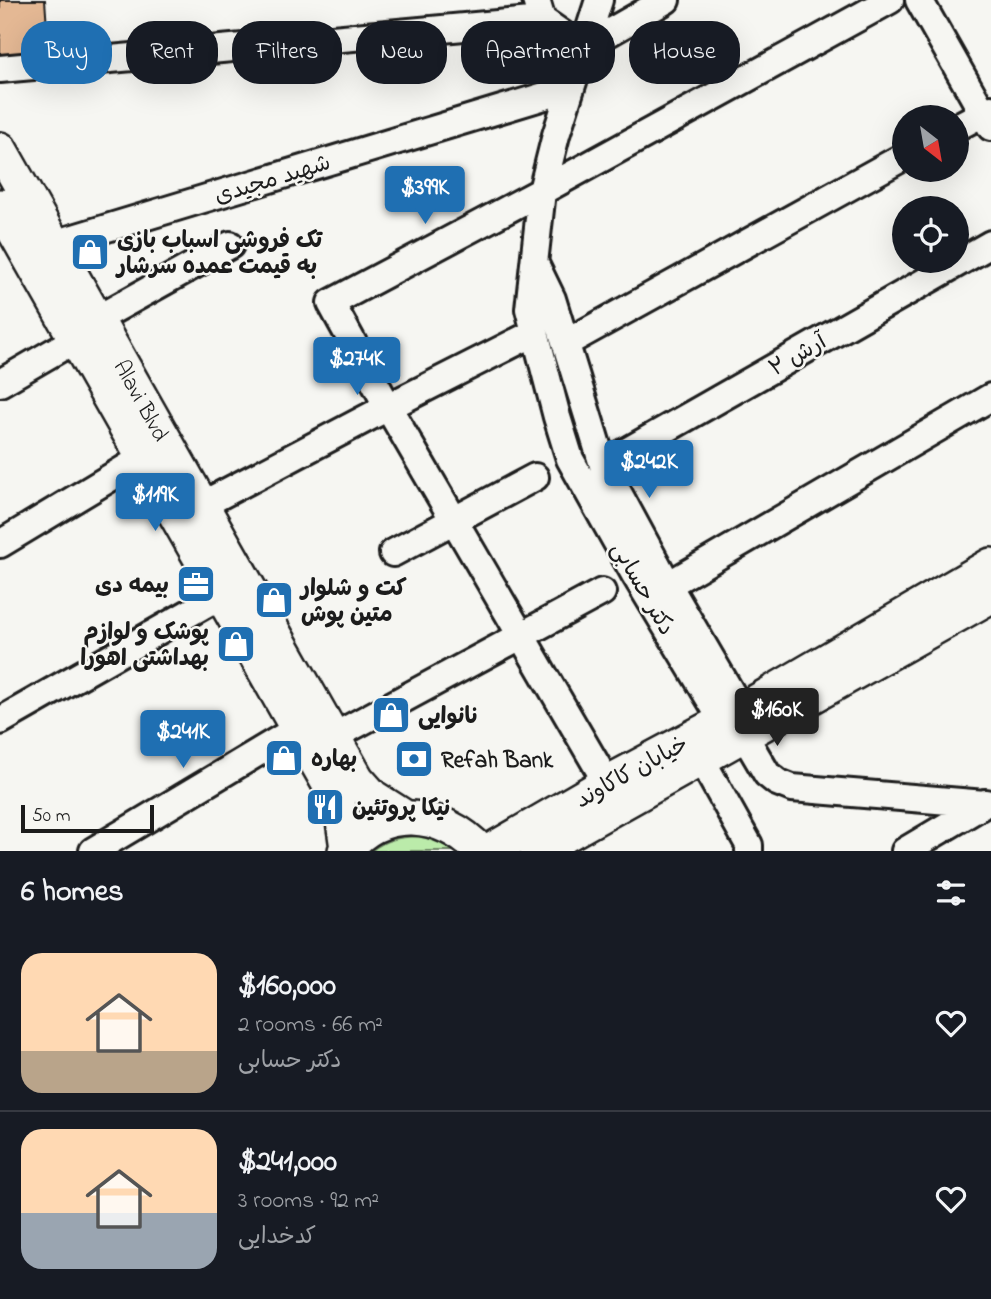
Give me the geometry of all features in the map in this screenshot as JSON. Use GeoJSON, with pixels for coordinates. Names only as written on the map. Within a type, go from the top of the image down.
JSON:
{"type":"FeatureCollection","features":[{"type":"Feature","properties":{"kind":"main road","name":"Alavi Blvd"},"geometry":{"type":"LineString","coordinates":[[0,149],[54,244],[86,329],[144,458],[334,793],[342,814],[346,849]]}},
{"type":"Feature","properties":{"kind":"main road","name":"Alavi Blvd"},"geometry":{"type":"LineString","coordinates":[[0,206],[86,329],[202,505],[356,779],[373,797],[406,818]]}},
{"type":"Feature","properties":{"kind":"main road","name":"خیابان کاکاوند"},"geometry":{"type":"LineString","coordinates":[[537,851],[701,759],[736,722],[991,565]]}},
{"type":"Feature","properties":{"kind":"main road","name":"خیابان کاکاوند"},"geometry":{"type":"LineString","coordinates":[[490,851],[607,783],[991,596]]}},
{"type":"Feature","properties":{"kind":"main road"},"geometry":{"type":"LineString","coordinates":[[346,849],[364,832],[384,822],[406,818],[428,819],[450,826],[468,838],[480,851]]}},
{"type":"Feature","properties":{"kind":"street","name":"دکتر حسابی"},"geometry":{"type":"LineString","coordinates":[[592,21],[599,0]]}},
{"type":"Feature","properties":{"kind":"street"},"geometry":{"type":"LineString","coordinates":[[615,29],[666,0]]}},
{"type":"Feature","properties":{"kind":"street"},"geometry":{"type":"LineString","coordinates":[[607,783],[388,407],[331,303],[890,0]]}},
{"type":"Feature","properties":{"kind":"street"},"geometry":{"type":"LineString","coordinates":[[919,0],[988,116],[970,122]]}},
{"type":"Feature","properties":{"kind":"street"},"geometry":{"type":"LineString","coordinates":[[0,69],[539,10]]}},
{"type":"Feature","properties":{"kind":"street","name":"دکتر حسابی"},"geometry":{"type":"LineString","coordinates":[[572,84],[542,191],[536,266],[529,309],[570,459],[634,573],[736,722],[767,774],[777,782],[792,788],[988,802]]}},
{"type":"Feature","properties":{"kind":"street","name":"شهید مجیدی"},"geometry":{"type":"LineString","coordinates":[[54,244],[571,88]]}},
{"type":"Feature","properties":{"kind":"street"},"geometry":{"type":"LineString","coordinates":[[566,343],[892,163]]}},
{"type":"Feature","properties":{"kind":"street","name":"آرش ۲"},"geometry":{"type":"LineString","coordinates":[[603,465],[991,244]]}},
{"type":"Feature","properties":{"kind":"street"},"geometry":{"type":"LineString","coordinates":[[0,383],[230,245]]}},
{"type":"Feature","properties":{"kind":"street","name":"دکتر حسابی"},"geometry":{"type":"LineString","coordinates":[[536,266],[552,299],[603,465],[668,585],[736,722]]}},
{"type":"Feature","properties":{"kind":"street"},"geometry":{"type":"LineString","coordinates":[[202,505],[534,333]]}},
{"type":"Feature","properties":{"kind":"street"},"geometry":{"type":"LineString","coordinates":[[668,585],[991,397]]}},
{"type":"Feature","properties":{"kind":"street"},"geometry":{"type":"LineString","coordinates":[[0,544],[144,458]]}},
{"type":"Feature","properties":{"kind":"street"},"geometry":{"type":"LineString","coordinates":[[393,553],[534,477]]}},
{"type":"Feature","properties":{"kind":"street"},"geometry":{"type":"LineString","coordinates":[[333,737],[602,592]]}},
{"type":"Feature","properties":{"kind":"street"},"geometry":{"type":"LineString","coordinates":[[0,721],[221,595]]}},
{"type":"Feature","properties":{"kind":"street"},"geometry":{"type":"LineString","coordinates":[[93,851],[297,729]]}},
{"type":"Feature","properties":{"kind":"street"},"geometry":{"type":"LineString","coordinates":[[701,759],[749,845],[749,851]]}},
{"type":"Feature","properties":{"kind":"street"},"geometry":{"type":"LineString","coordinates":[[905,851],[988,802]]}},
{"type":"Feature","properties":{"kind":"green space"},"geometry":{"type":"Polygon","coordinates":[[[424,836],[456,851],[371,851],[396,839],[424,836]]]}},
{"type":"Feature","properties":{"kind":"building"},"geometry":{"type":"Polygon","coordinates":[[[0,0],[45,0],[46,21],[21,21],[21,59],[0,61],[0,0]]]}},
{"type":"Feature","properties":{"kind":"place","name":"تک فروشی اسباب بازی به قیمت عمده سرشار"},"geometry":{"type":"Point","coordinates":[90,252]}},
{"type":"Feature","properties":{"kind":"place","name":"بیمه دی"},"geometry":{"type":"Point","coordinates":[196,584]}},
{"type":"Feature","properties":{"kind":"place","name":"کت و شلوار متین پوش"},"geometry":{"type":"Point","coordinates":[274,600]}},
{"type":"Feature","properties":{"kind":"place","name":"پوشک و لوازم بهداشتی اهورا"},"geometry":{"type":"Point","coordinates":[236,644]}},
{"type":"Feature","properties":{"kind":"place","name":"نانوایی"},"geometry":{"type":"Point","coordinates":[391,715]}},
{"type":"Feature","properties":{"kind":"place","name":"بهاره"},"geometry":{"type":"Point","coordinates":[284,758]}},
{"type":"Feature","properties":{"kind":"place","name":"Refah Bank"},"geometry":{"type":"Point","coordinates":[414,759]}},
{"type":"Feature","properties":{"kind":"place","name":"نیکا پروتئین"},"geometry":{"type":"Point","coordinates":[325,807]}}]}
